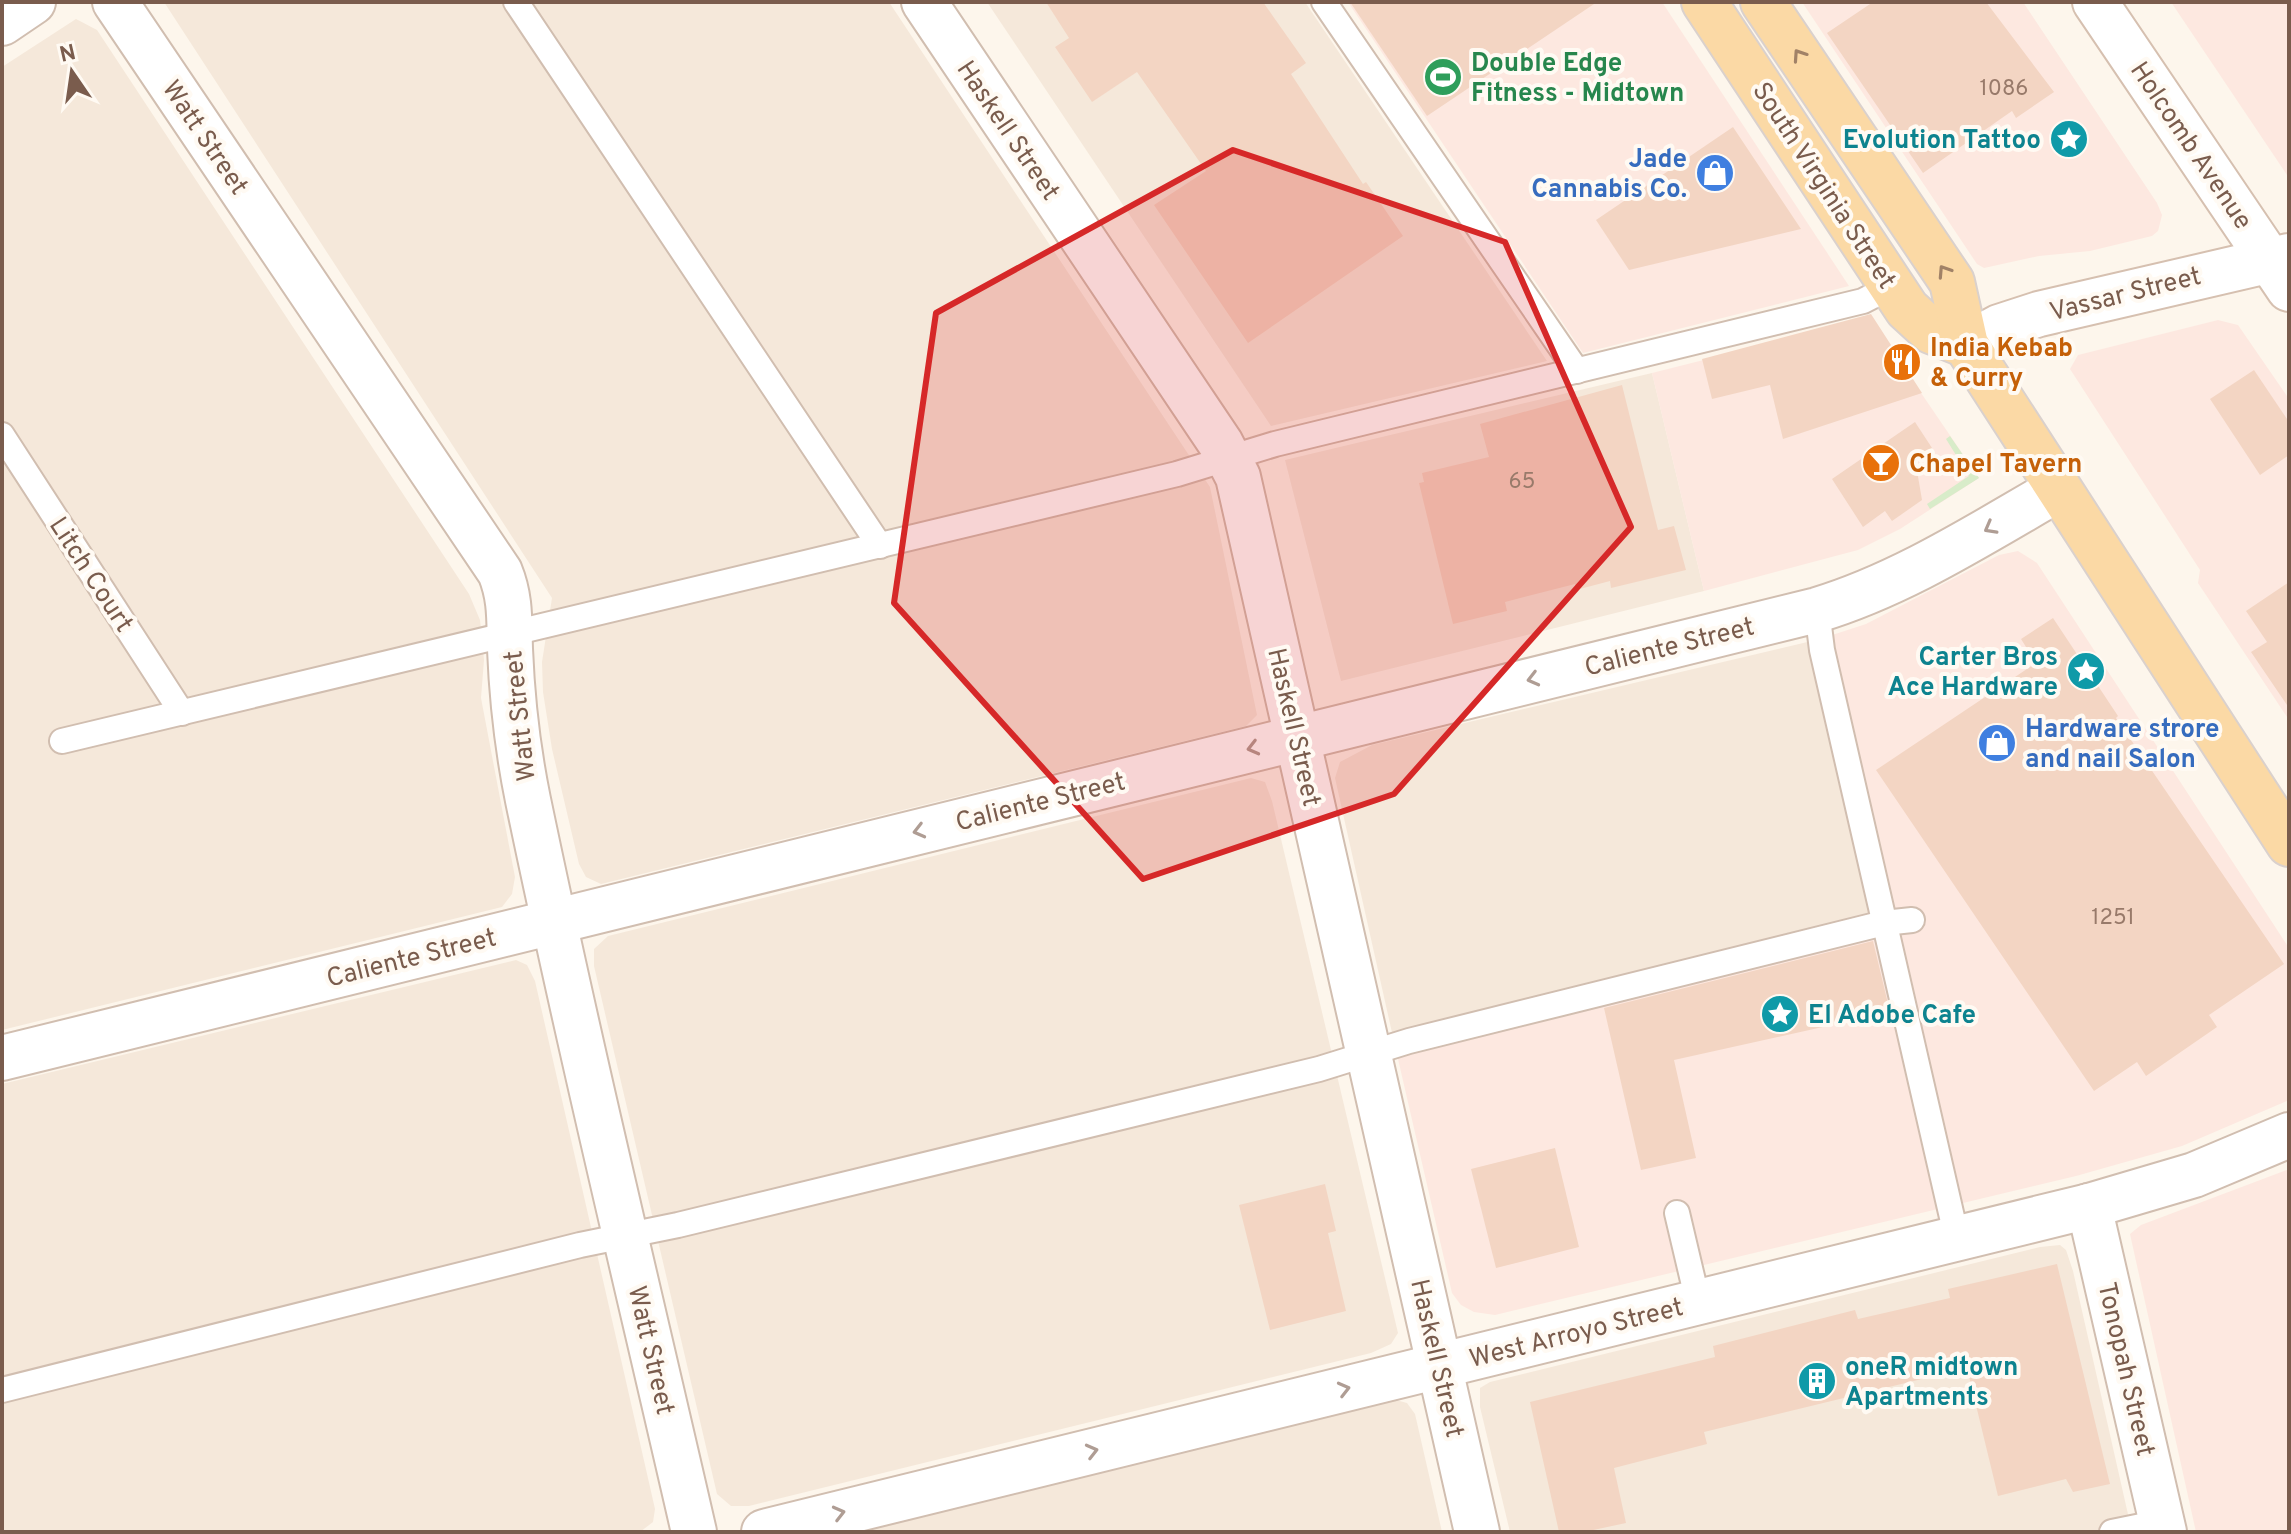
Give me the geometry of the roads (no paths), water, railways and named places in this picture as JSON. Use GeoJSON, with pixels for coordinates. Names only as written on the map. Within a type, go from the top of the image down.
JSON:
{"type":"FeatureCollection","features":[{"type":"Feature","properties":{"kind":"main road","name":"South Virginia Street"},"geometry":{"type":"LineString","coordinates":[[1704,2],[1907,309],[1931,331],[1966,345]]}},
{"type":"Feature","properties":{"kind":"main road","name":"South Virginia Street"},"geometry":{"type":"LineString","coordinates":[[1763,2],[1952,282],[1966,345],[2289,844]]}},
{"type":"Feature","properties":{"kind":"street"},"geometry":{"type":"LineString","coordinates":[[2,23],[33,2]]}},
{"type":"Feature","properties":{"kind":"street","name":"Watt Street"},"geometry":{"type":"LineString","coordinates":[[115,2],[500,572],[511,608],[516,725],[525,786],[553,923],[694,1532]]}},
{"type":"Feature","properties":{"kind":"street","name":"Haskell Street"},"geometry":{"type":"LineString","coordinates":[[924,2],[1230,458],[1239,483],[1477,1532]]}},
{"type":"Feature","properties":{"kind":"street","name":"Holcomb Avenue"},"geometry":{"type":"LineString","coordinates":[[2095,2],[2282,268]]}},
{"type":"Feature","properties":{"kind":"street","name":"Vassar Street"},"geometry":{"type":"LineString","coordinates":[[1966,345],[1999,327],[2039,314],[2282,268]]}},
{"type":"Feature","properties":{"kind":"street","name":"Caliente Street"},"geometry":{"type":"LineString","coordinates":[[2,1058],[1296,736],[1817,610],[1872,592],[1904,576],[2057,490]]}},
{"type":"Feature","properties":{"kind":"street","name":"West Arroyo Street"},"geometry":{"type":"LineString","coordinates":[[764,1532],[2089,1206],[2194,1175],[2289,1135]]}},
{"type":"Feature","properties":{"kind":"street","name":"Tonopah Street"},"geometry":{"type":"LineString","coordinates":[[2089,1206],[2162,1527]]}},
{"type":"Feature","properties":{"kind":"lane"},"geometry":{"type":"LineString","coordinates":[[516,2],[880,546]]}},
{"type":"Feature","properties":{"kind":"lane"},"geometry":{"type":"LineString","coordinates":[[1324,2],[1577,371]]}},
{"type":"Feature","properties":{"kind":"lane"},"geometry":{"type":"LineString","coordinates":[[62,741],[1177,474],[1230,458],[1863,301],[1892,286]]}},
{"type":"Feature","properties":{"kind":"lane","name":"Litch Court"},"geometry":{"type":"LineString","coordinates":[[2,435],[182,713]]}},
{"type":"Feature","properties":{"kind":"lane"},"geometry":{"type":"LineString","coordinates":[[1817,610],[1822,650],[1957,1239]]}},
{"type":"Feature","properties":{"kind":"lane"},"geometry":{"type":"LineString","coordinates":[[2,1390],[1370,1055],[1409,1041],[1884,923],[1912,920]]}},
{"type":"Feature","properties":{"kind":"lane"},"geometry":{"type":"LineString","coordinates":[[1677,1213],[1698,1302]]}},
{"type":"Feature","properties":{"kind":"lane"},"geometry":{"type":"LineString","coordinates":[[2112,1532],[2162,1527]]}},
{"type":"Feature","properties":{"kind":"place","name":"Double Edge Fitness - Midtown"},"geometry":{"type":"Point","coordinates":[1443,77]}},
{"type":"Feature","properties":{"kind":"place","name":"Evolution Tattoo"},"geometry":{"type":"Point","coordinates":[2069,139]}},
{"type":"Feature","properties":{"kind":"place","name":"Jade Cannabis Co."},"geometry":{"type":"Point","coordinates":[1715,173]}},
{"type":"Feature","properties":{"kind":"place","name":"India Kebab & Curry"},"geometry":{"type":"Point","coordinates":[1902,362]}},
{"type":"Feature","properties":{"kind":"place","name":"Chapel Tavern"},"geometry":{"type":"Point","coordinates":[1881,463]}},
{"type":"Feature","properties":{"kind":"place","name":"Carter Bros Ace Hardware"},"geometry":{"type":"Point","coordinates":[2086,671]}},
{"type":"Feature","properties":{"kind":"place","name":"Hardware strore and nail Salon"},"geometry":{"type":"Point","coordinates":[1997,743]}},
{"type":"Feature","properties":{"kind":"place","name":"El Adobe Cafe"},"geometry":{"type":"Point","coordinates":[1780,1014]}},
{"type":"Feature","properties":{"kind":"place","name":"oneR midtown Apartments"},"geometry":{"type":"Point","coordinates":[1817,1381]}}]}
